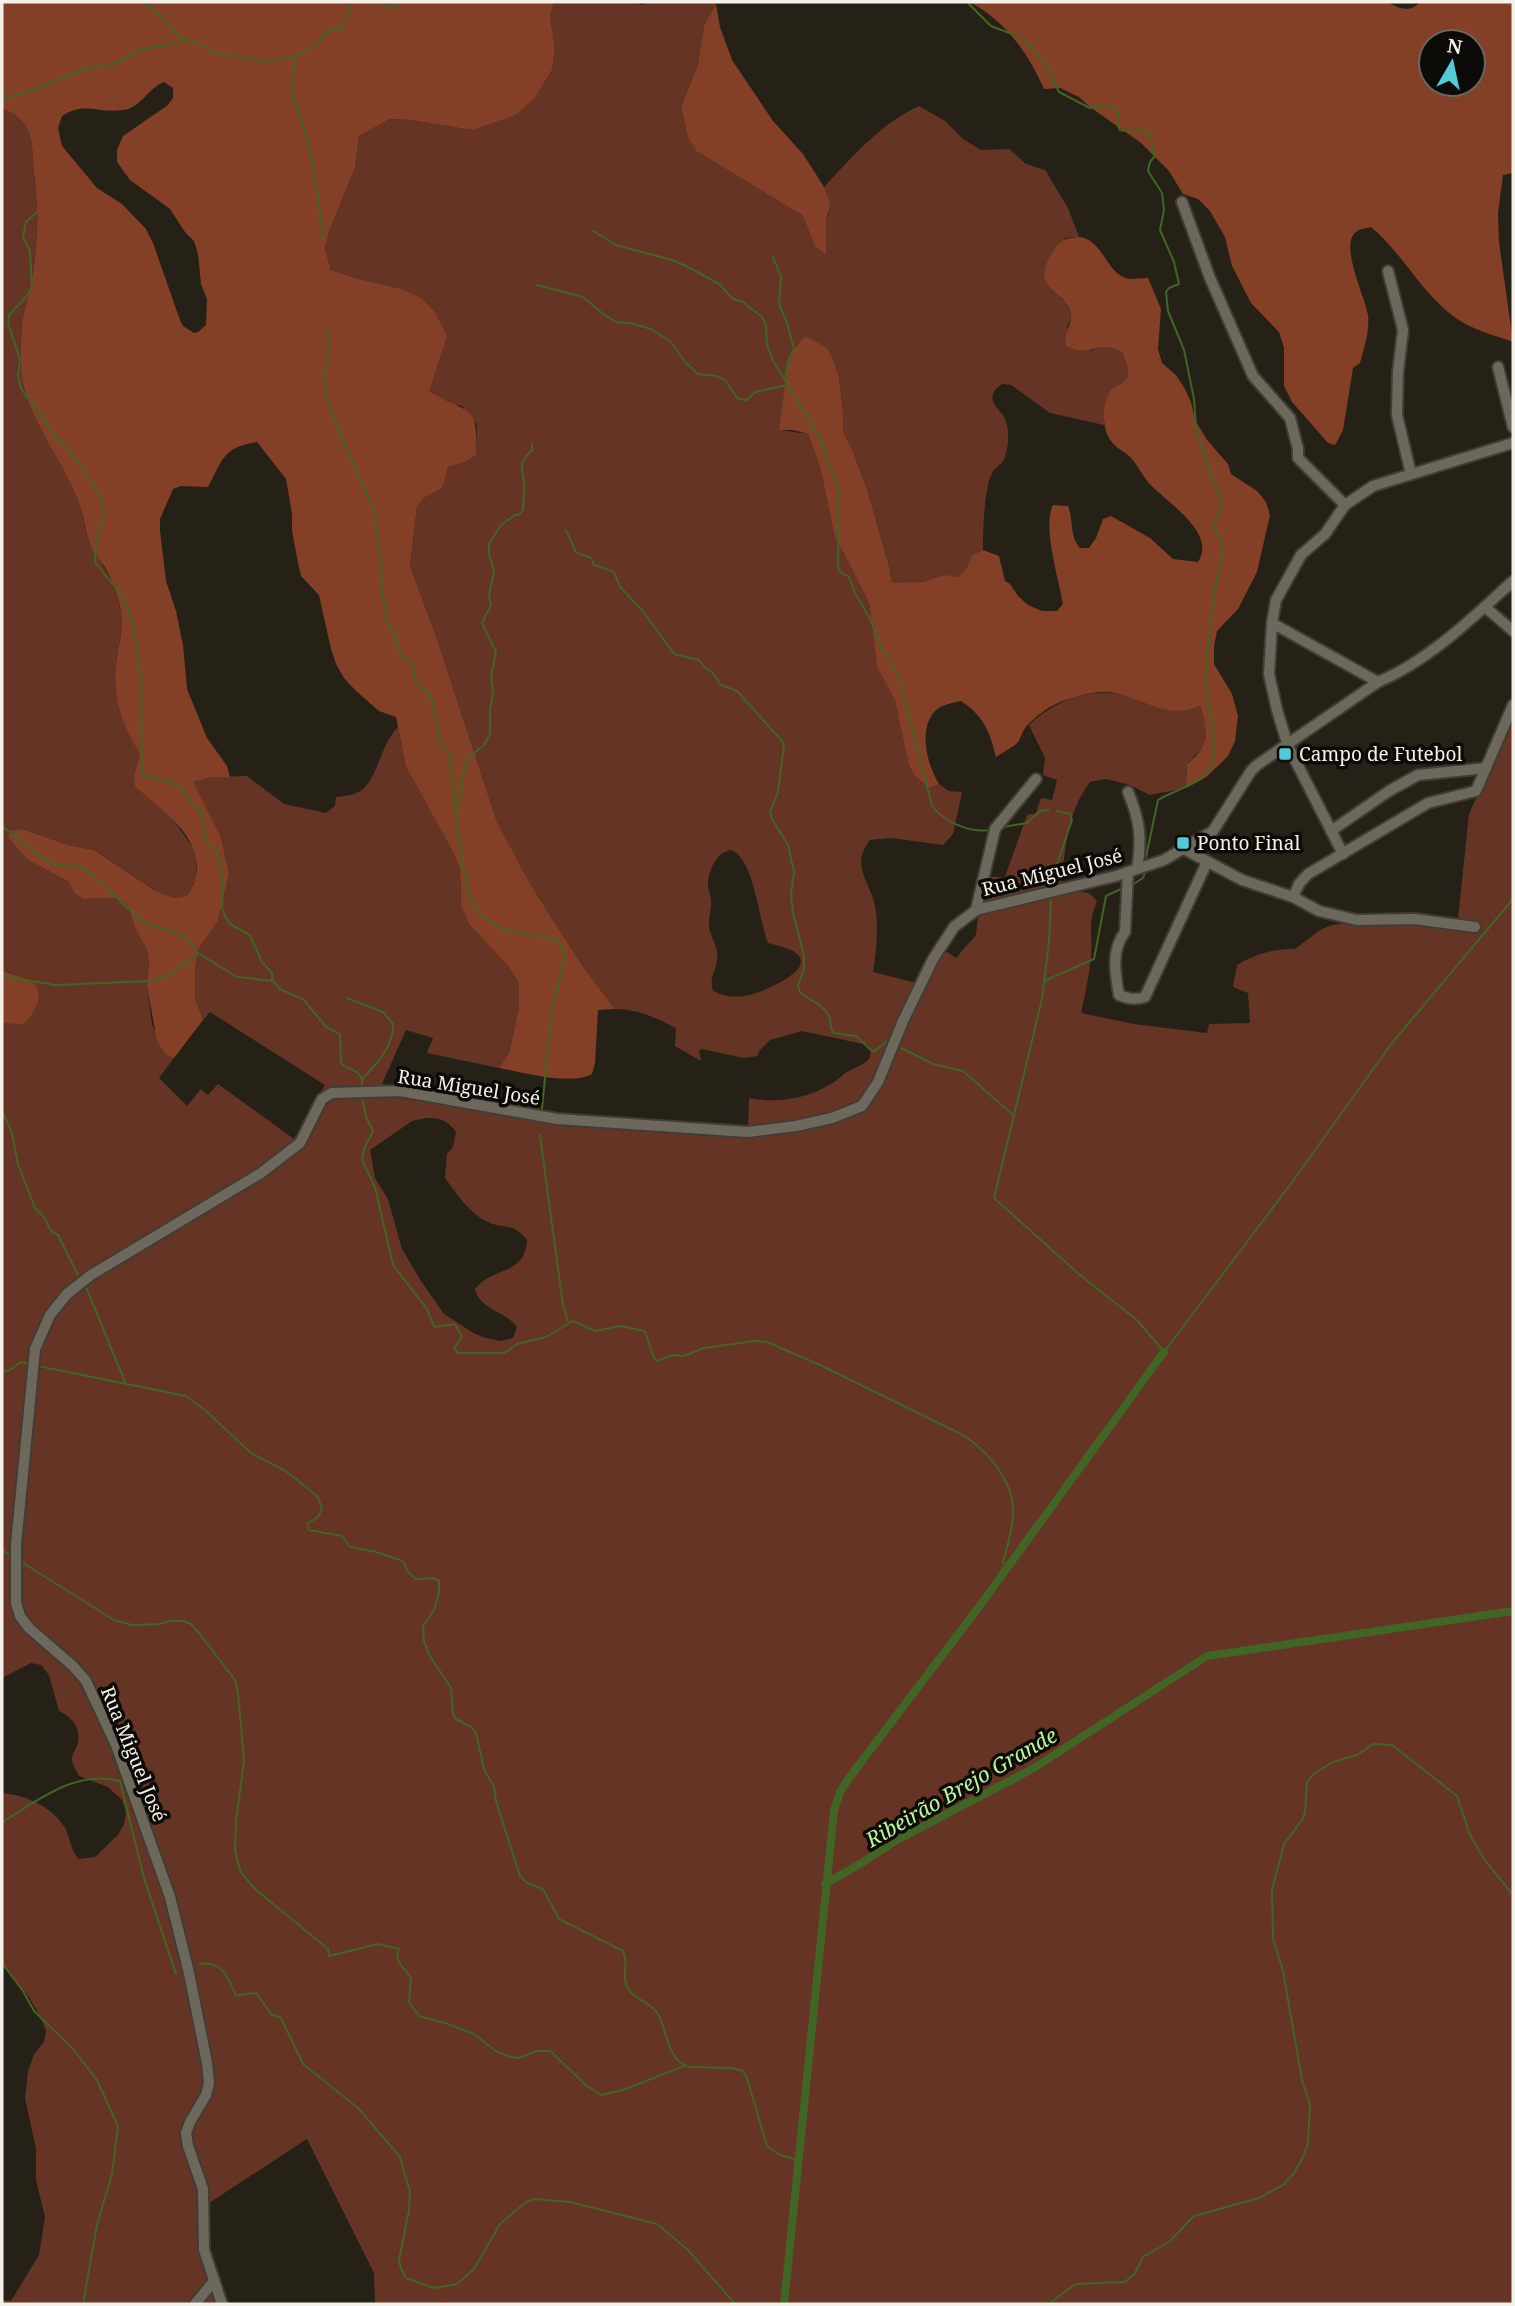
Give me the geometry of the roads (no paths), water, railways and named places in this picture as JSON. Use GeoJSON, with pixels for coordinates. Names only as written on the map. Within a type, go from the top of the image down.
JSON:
{"type":"FeatureCollection","features":[{"type":"Feature","properties":{"kind":"street"},"geometry":{"type":"LineString","coordinates":[[1182,202],[1210,278],[1253,376],[1290,418],[1298,458],[1345,505]]}},
{"type":"Feature","properties":{"kind":"street"},"geometry":{"type":"LineString","coordinates":[[1388,271],[1403,330],[1398,372],[1398,415],[1412,474]]}},
{"type":"Feature","properties":{"kind":"street"},"geometry":{"type":"LineString","coordinates":[[1499,367],[1513,427]]}},
{"type":"Feature","properties":{"kind":"street"},"geometry":{"type":"LineString","coordinates":[[1343,854],[1288,746],[1276,710],[1269,674],[1276,600],[1301,555],[1325,534],[1345,505],[1373,485],[1512,446]]}},
{"type":"Feature","properties":{"kind":"street","name":"Rua Miguel José"},"geometry":{"type":"LineString","coordinates":[[214,2281],[204,2250],[203,2189],[188,2146],[187,2133],[198,2106],[206,2095],[209,2083],[207,2063],[170,1897],[116,1745],[86,1681],[73,1666],[29,1628],[20,1616],[16,1603],[16,1545],[35,1349],[50,1315],[67,1294],[90,1275],[261,1173],[300,1143],[322,1099],[332,1093],[400,1091],[557,1119],[748,1132],[832,1118],[862,1106],[878,1082],[903,1021],[943,941],[954,927],[976,909],[1133,870],[1164,860],[1184,849],[1213,831],[1251,771],[1378,682],[1399,673],[1459,631],[1513,580]]}},
{"type":"Feature","properties":{"kind":"street"},"geometry":{"type":"LineString","coordinates":[[1485,607],[1513,631]]}},
{"type":"Feature","properties":{"kind":"street"},"geometry":{"type":"LineString","coordinates":[[1272,624],[1378,682]]}},
{"type":"Feature","properties":{"kind":"street"},"geometry":{"type":"LineString","coordinates":[[1293,897],[1308,874],[1428,803],[1476,791],[1513,705]]}},
{"type":"Feature","properties":{"kind":"street"},"geometry":{"type":"LineString","coordinates":[[1331,831],[1418,775],[1486,768]]}},
{"type":"Feature","properties":{"kind":"street"},"geometry":{"type":"LineString","coordinates":[[976,909],[995,829],[1036,779]]}},
{"type":"Feature","properties":{"kind":"street"},"geometry":{"type":"LineString","coordinates":[[1128,792],[1138,814],[1141,846],[1133,870],[1125,932],[1119,939],[1115,952],[1115,976],[1119,995],[1130,999],[1145,998],[1207,862]]}},
{"type":"Feature","properties":{"kind":"street"},"geometry":{"type":"LineString","coordinates":[[1184,849],[1242,880],[1293,897],[1319,911],[1357,920],[1414,919],[1475,927]]}},
{"type":"Feature","properties":{"kind":"street"},"geometry":{"type":"LineString","coordinates":[[195,2304],[214,2281]]}},
{"type":"Feature","properties":{"kind":"street"},"geometry":{"type":"LineString","coordinates":[[214,2281],[222,2304]]}},
{"type":"Feature","properties":{"kind":"waterway"},"geometry":{"type":"LineString","coordinates":[[142,2],[158,13],[179,37],[203,45],[214,53],[268,61],[297,56],[317,44],[328,31],[342,28],[352,2]]}},
{"type":"Feature","properties":{"kind":"waterway"},"geometry":{"type":"LineString","coordinates":[[381,2],[390,8],[401,2]]}},
{"type":"Feature","properties":{"kind":"waterway"},"geometry":{"type":"LineString","coordinates":[[967,2],[991,26],[1020,37],[1031,46],[1047,66],[1059,92],[1090,108],[1111,105],[1118,113],[1120,130],[1149,132],[1155,156],[1148,171],[1162,193],[1164,210],[1160,230],[1174,262],[1179,284],[1166,292],[1168,311],[1184,350],[1194,399],[1196,428],[1220,496],[1221,504],[1214,526],[1223,550],[1211,615],[1206,668],[1214,747],[1211,765],[1201,778],[1158,800],[1146,857]]}},
{"type":"Feature","properties":{"kind":"waterway"},"geometry":{"type":"LineString","coordinates":[[2,99],[37,89],[84,69],[117,63],[143,49],[190,40]]}},
{"type":"Feature","properties":{"kind":"waterway"},"geometry":{"type":"LineString","coordinates":[[297,57],[292,88],[312,161],[323,238]]}},
{"type":"Feature","properties":{"kind":"waterway"},"geometry":{"type":"LineString","coordinates":[[37,212],[26,222],[23,237],[30,251],[32,287],[9,315],[8,323],[20,359],[18,375],[21,389],[51,431],[80,464],[103,501],[104,515],[96,543],[95,562],[123,597],[134,626],[141,684],[142,771],[145,776],[168,781],[183,789],[189,801],[202,813],[206,843],[214,848],[218,856],[225,916],[230,924],[250,935],[262,962],[272,973],[272,981]]}},
{"type":"Feature","properties":{"kind":"waterway"},"geometry":{"type":"LineString","coordinates":[[593,231],[616,245],[688,267],[719,284],[733,299],[743,302],[762,317],[772,359],[820,438],[839,491],[838,567],[840,572],[849,577],[882,649],[897,673],[932,806],[943,817],[958,825],[974,830],[989,830]]}},
{"type":"Feature","properties":{"kind":"waterway"},"geometry":{"type":"LineString","coordinates":[[773,257],[781,277],[779,304],[794,349],[785,379]]}},
{"type":"Feature","properties":{"kind":"waterway"},"geometry":{"type":"LineString","coordinates":[[537,285],[583,297],[616,322],[651,329],[671,342],[685,362],[698,374],[725,380],[738,399],[747,400],[755,392],[787,385]]}},
{"type":"Feature","properties":{"kind":"waterway"},"geometry":{"type":"LineString","coordinates":[[327,331],[329,354],[324,377],[328,400],[343,441],[374,509],[381,560],[382,597],[387,622],[394,632],[400,654],[412,664],[415,679],[433,703],[440,743],[450,755],[457,826],[472,904],[480,914],[502,929],[554,939],[565,955],[551,1015],[542,1109]]}},
{"type":"Feature","properties":{"kind":"waterway"},"geometry":{"type":"LineString","coordinates":[[457,811],[465,765],[469,757],[484,745],[490,734],[493,692],[491,677],[496,652],[482,623],[491,605],[489,595],[494,572],[489,544],[501,525],[523,510],[522,464],[532,450],[532,444]]}},
{"type":"Feature","properties":{"kind":"waterway"},"geometry":{"type":"LineString","coordinates":[[566,530],[576,552],[591,558],[594,565],[614,572],[620,587],[643,611],[674,654],[699,660],[721,685],[737,691],[782,741],[784,745],[778,792],[770,812],[788,845],[794,872],[791,895],[793,913],[804,956],[804,969],[798,985],[800,992],[827,1012],[834,1033],[856,1036],[872,1051],[886,1042]]}},
{"type":"Feature","properties":{"kind":"waterway"},"geometry":{"type":"LineString","coordinates":[[1003,827],[1027,823],[1040,811],[1049,810]]}},
{"type":"Feature","properties":{"kind":"waterway"},"geometry":{"type":"LineString","coordinates":[[1050,885],[1072,820],[1070,814],[1057,811]]}},
{"type":"Feature","properties":{"kind":"waterway"},"geometry":{"type":"LineString","coordinates":[[2,826],[49,862],[87,870],[144,923],[186,936],[198,953],[237,977],[273,981],[280,989],[304,1000],[326,1027],[340,1034],[341,1063],[358,1073],[362,1079]]}},
{"type":"Feature","properties":{"kind":"waterway"},"geometry":{"type":"LineString","coordinates":[[1132,885],[1143,878],[1146,870]]}},
{"type":"Feature","properties":{"kind":"waterway"},"geometry":{"type":"LineString","coordinates":[[1044,981],[1094,959],[1106,896],[1123,888]]}},
{"type":"Feature","properties":{"kind":"waterway"},"geometry":{"type":"LineString","coordinates":[[1051,899],[1042,999],[994,1198],[1080,1275],[1138,1321],[1164,1352],[1290,1185],[1392,1043],[1513,899]]}},
{"type":"Feature","properties":{"kind":"waterway"},"geometry":{"type":"LineString","coordinates":[[2,976],[55,985],[152,981],[168,975],[198,954]]}},
{"type":"Feature","properties":{"kind":"waterway"},"geometry":{"type":"LineString","coordinates":[[347,998],[383,1012],[393,1024],[388,1047],[362,1079],[362,1087]]}},
{"type":"Feature","properties":{"kind":"waterway"},"geometry":{"type":"LineString","coordinates":[[901,1048],[933,1064],[963,1071],[1013,1115]]}},
{"type":"Feature","properties":{"kind":"waterway"},"geometry":{"type":"LineString","coordinates":[[363,1101],[366,1117],[373,1131],[362,1160],[375,1187],[393,1265],[427,1309],[434,1327],[455,1324],[462,1337],[454,1348],[458,1353],[504,1353],[517,1344],[546,1337],[573,1321],[595,1331],[620,1326],[645,1331],[657,1361],[673,1355],[684,1356],[704,1348],[754,1341],[767,1342],[965,1436],[982,1450],[1003,1476],[1011,1497],[1012,1522],[1003,1563],[1008,1566]]}},
{"type":"Feature","properties":{"kind":"waterway"},"geometry":{"type":"LineString","coordinates":[[2,1111],[12,1133],[18,1164],[35,1208],[52,1232],[58,1235],[78,1275]]}},
{"type":"Feature","properties":{"kind":"waterway"},"geometry":{"type":"LineString","coordinates":[[540,1135],[563,1306],[568,1321]]}},
{"type":"Feature","properties":{"kind":"waterway"},"geometry":{"type":"LineString","coordinates":[[86,1287],[125,1382]]}},
{"type":"Feature","properties":{"kind":"waterway"},"geometry":{"type":"LineString","coordinates":[[784,2304],[834,1811],[840,1792],[1164,1352]]}},
{"type":"Feature","properties":{"kind":"waterway"},"geometry":{"type":"LineString","coordinates":[[2,1372],[21,1362],[27,1363]]}},
{"type":"Feature","properties":{"kind":"waterway"},"geometry":{"type":"LineString","coordinates":[[38,1366],[186,1396],[251,1453],[284,1470],[318,1497],[322,1509],[318,1517],[307,1524],[309,1530],[342,1536],[350,1547],[403,1561],[408,1572],[416,1579],[433,1578],[439,1581],[434,1610],[423,1626],[424,1642],[451,1688],[453,1714],[476,1733],[484,1769],[494,1787],[520,1876],[527,1883],[543,1889],[559,1919],[623,1951],[626,1985],[635,1996],[658,2014],[677,2059],[691,2067],[732,2068],[743,2071],[767,2146],[780,2155],[798,2160]]}},
{"type":"Feature","properties":{"kind":"waterway"},"geometry":{"type":"LineString","coordinates":[[2,1550],[8,1554]]}},
{"type":"Feature","properties":{"kind":"waterway"},"geometry":{"type":"LineString","coordinates":[[20,1561],[114,1620],[132,1625],[184,1621],[199,1633],[235,1680],[238,1693],[244,1761],[236,1821],[235,1850],[239,1867],[255,1889],[328,1949],[329,1956],[378,1944],[399,1949],[399,1961],[411,1978],[409,2002],[419,2016],[474,2034],[497,2052],[511,2057],[519,2058],[537,2051],[550,2051],[586,2085],[601,2095],[623,2090],[684,2066]]}},
{"type":"Feature","properties":{"kind":"waterway","name":"Ribeirão Brejo Grande"},"geometry":{"type":"LineString","coordinates":[[825,1884],[897,1840],[1034,1768],[1207,1656],[1513,1611]]}},
{"type":"Feature","properties":{"kind":"waterway"},"geometry":{"type":"LineString","coordinates":[[1049,2304],[1075,2284],[1125,2282],[1135,2273],[1143,2257],[1169,2242],[1194,2216],[1259,2198],[1283,2185],[1303,2157],[1308,2143],[1310,2105],[1302,2080],[1283,1971],[1273,1939],[1272,1890],[1284,1844],[1305,1813],[1307,1782],[1316,1772],[1333,1762],[1357,1755],[1373,1744],[1392,1745],[1457,1796],[1470,1835],[1484,1859],[1513,1895]]}},
{"type":"Feature","properties":{"kind":"waterway"},"geometry":{"type":"LineString","coordinates":[[2,1822],[72,1783],[103,1778],[120,1781],[144,1878],[176,1974]]}},
{"type":"Feature","properties":{"kind":"waterway"},"geometry":{"type":"LineString","coordinates":[[2,1963],[34,2011],[74,2050],[97,2080],[118,2126],[112,2174],[97,2225],[83,2304]]}},
{"type":"Feature","properties":{"kind":"waterway"},"geometry":{"type":"LineString","coordinates":[[200,1964],[208,1963],[224,1972],[236,1996],[257,1994],[271,2014],[281,2018],[303,2064],[358,2108],[400,2157],[410,2192],[399,2260],[406,2278],[434,2288],[457,2284],[474,2269],[500,2224],[526,2202],[535,2199],[570,2202],[657,2224],[688,2250],[735,2304]]}},
{"type":"Feature","properties":{"kind":"place","name":"Campo de Futebol"},"geometry":{"type":"Point","coordinates":[1285,754]}},
{"type":"Feature","properties":{"kind":"place","name":"Ponto Final"},"geometry":{"type":"Point","coordinates":[1183,843]}}]}
